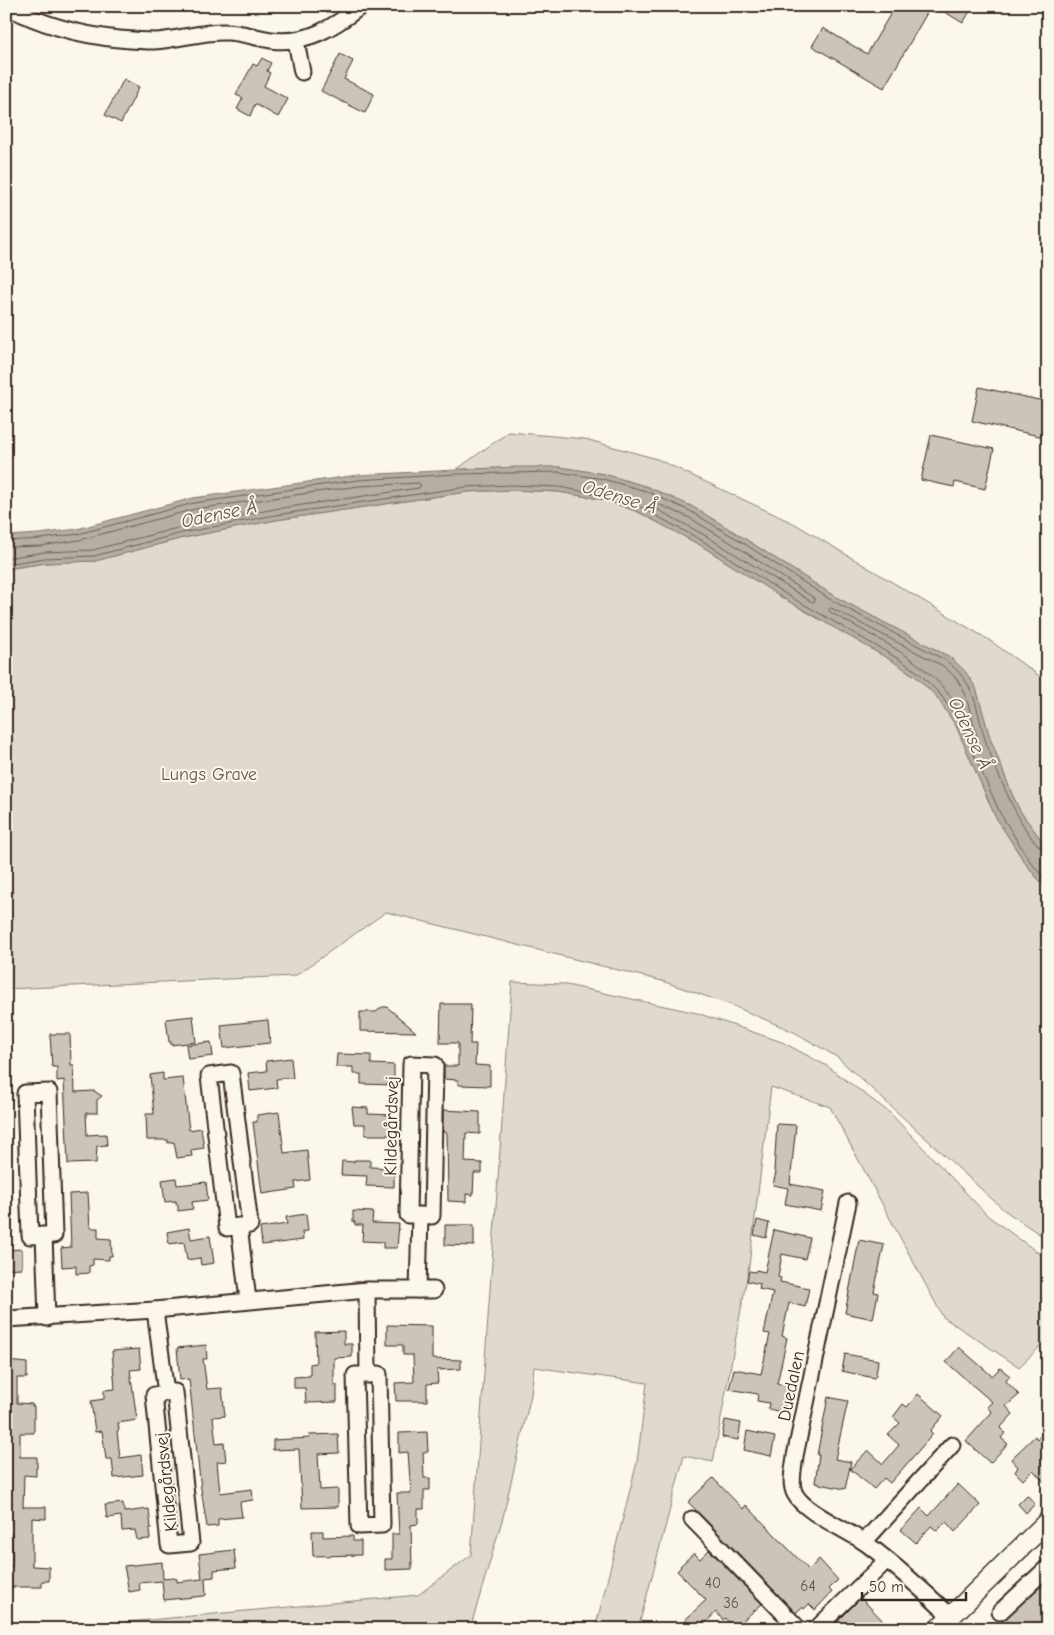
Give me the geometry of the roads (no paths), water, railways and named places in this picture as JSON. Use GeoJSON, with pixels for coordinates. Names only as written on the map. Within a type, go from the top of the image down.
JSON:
{"type":"FeatureCollection","features":[{"type":"Feature","properties":{"kind":"street"},"geometry":{"type":"LineString","coordinates":[[6,6],[65,30],[99,37],[153,41],[226,32],[272,40],[296,41],[324,31],[361,6]]}},
{"type":"Feature","properties":{"kind":"street"},"geometry":{"type":"LineString","coordinates":[[296,41],[302,72]]}},
{"type":"Feature","properties":{"kind":"street","name":"Kildegårdsvej"},"geometry":{"type":"LineString","coordinates":[[411,1064],[435,1064],[432,1216],[420,1215],[408,1215],[411,1064]]}},
{"type":"Feature","properties":{"kind":"street"},"geometry":{"type":"LineString","coordinates":[[231,1074],[250,1225],[239,1226],[227,1228],[209,1076],[231,1074]]}},
{"type":"Feature","properties":{"kind":"street"},"geometry":{"type":"LineString","coordinates":[[49,1092],[54,1235],[44,1235],[30,1236],[25,1093],[49,1092]]}},
{"type":"Feature","properties":{"kind":"street","name":"Duedalen"},"geometry":{"type":"LineString","coordinates":[[848,1203],[795,1456],[792,1482],[794,1492],[806,1507],[864,1542],[887,1560],[947,1624]]}},
{"type":"Feature","properties":{"kind":"street"},"geometry":{"type":"LineString","coordinates":[[418,1290],[420,1215]]}},
{"type":"Feature","properties":{"kind":"street"},"geometry":{"type":"LineString","coordinates":[[239,1226],[248,1300]]}},
{"type":"Feature","properties":{"kind":"street"},"geometry":{"type":"LineString","coordinates":[[44,1235],[47,1318]]}},
{"type":"Feature","properties":{"kind":"street"},"geometry":{"type":"LineString","coordinates":[[367,1290],[368,1375]]}},
{"type":"Feature","properties":{"kind":"street"},"geometry":{"type":"LineString","coordinates":[[6,1319],[155,1310],[367,1290],[434,1290]]}},
{"type":"Feature","properties":{"kind":"street"},"geometry":{"type":"LineString","coordinates":[[155,1310],[166,1393]]}},
{"type":"Feature","properties":{"kind":"street"},"geometry":{"type":"LineString","coordinates":[[379,1374],[382,1525],[359,1526],[355,1375],[368,1375],[379,1374]]}},
{"type":"Feature","properties":{"kind":"street","name":"Kildegårdsvej"},"geometry":{"type":"LineString","coordinates":[[176,1392],[191,1543],[169,1545],[154,1395],[166,1393],[176,1392]]}},
{"type":"Feature","properties":{"kind":"street"},"geometry":{"type":"LineString","coordinates":[[864,1542],[952,1445]]}},
{"type":"Feature","properties":{"kind":"street"},"geometry":{"type":"LineString","coordinates":[[692,1519],[799,1629]]}},
{"type":"Feature","properties":{"kind":"street"},"geometry":{"type":"LineString","coordinates":[[947,1624],[1048,1521]]}},
{"type":"Feature","properties":{"kind":"street"},"geometry":{"type":"LineString","coordinates":[[816,1629],[887,1560]]}},
{"type":"Feature","properties":{"kind":"street"},"geometry":{"type":"LineString","coordinates":[[1000,1612],[1048,1566]]}},
{"type":"Feature","properties":{"kind":"water","name":"Odense Å"},"geometry":{"type":"Polygon","coordinates":[[[516,467],[559,467],[604,474],[648,487],[693,507],[834,596],[950,657],[965,671],[976,688],[990,738],[1012,794],[1020,811],[1048,849],[1048,891],[1025,863],[995,816],[956,726],[936,696],[915,676],[781,597],[700,545],[638,512],[605,500],[559,492],[511,490],[467,492],[276,520],[183,538],[95,561],[46,563],[6,569],[6,536],[77,529],[193,498],[358,475],[516,467]]]}},
{"type":"Feature","properties":{"kind":"park label","name":"Lungs Grave"},"geometry":{"type":"Point","coordinates":[209,774]}}]}
